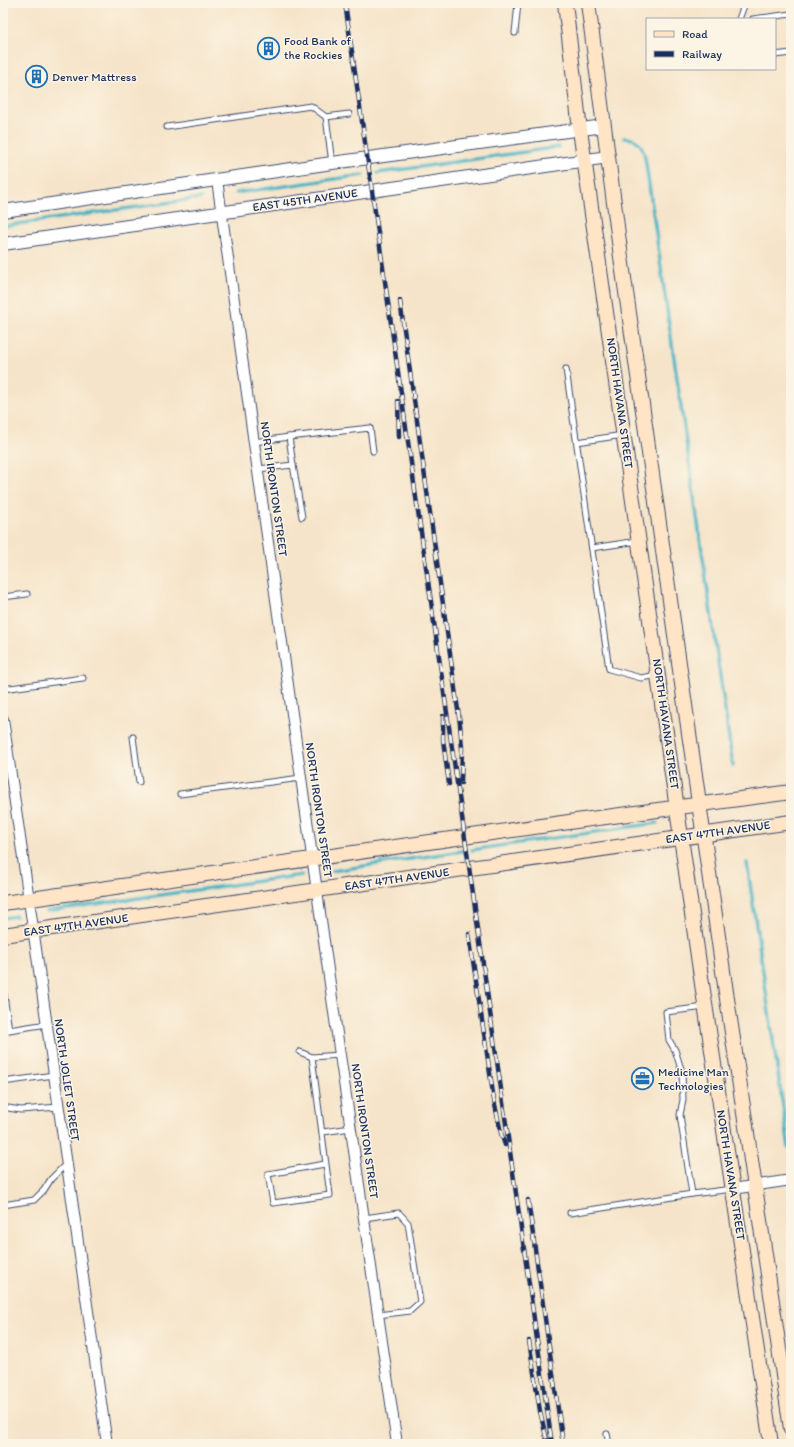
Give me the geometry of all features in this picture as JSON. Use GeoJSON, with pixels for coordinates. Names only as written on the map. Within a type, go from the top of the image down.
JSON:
{"type":"FeatureCollection","features":[{"type":"Feature","properties":{"kind":"main road","name":"NORTH HAVANA STREET"},"geometry":{"type":"LineString","coordinates":[[565,3],[580,130],[706,1006],[771,1444]]}},
{"type":"Feature","properties":{"kind":"main road","name":"NORTH HAVANA STREET"},"geometry":{"type":"LineString","coordinates":[[588,3],[608,157],[699,805],[791,1429]]}},
{"type":"Feature","properties":{"kind":"main road"},"geometry":{"type":"LineString","coordinates":[[3,903],[312,858],[791,792]]}},
{"type":"Feature","properties":{"kind":"main road","name":"EAST 47TH AVENUE"},"geometry":{"type":"LineString","coordinates":[[3,935],[791,822]]}},
{"type":"Feature","properties":{"kind":"street"},"geometry":{"type":"LineString","coordinates":[[3,211],[332,163],[604,126]]}},
{"type":"Feature","properties":{"kind":"street","name":"EAST 45TH AVENUE"},"geometry":{"type":"LineString","coordinates":[[3,244],[608,157]]}},
{"type":"Feature","properties":{"kind":"street","name":"NORTH IRONTON STREET"},"geometry":{"type":"LineString","coordinates":[[217,180],[340,1055],[397,1444]]}},
{"type":"Feature","properties":{"kind":"street","name":"NORTH JOLIET STREET"},"geometry":{"type":"LineString","coordinates":[[3,719],[106,1444]]}},
{"type":"Feature","properties":{"kind":"street"},"geometry":{"type":"LineString","coordinates":[[733,1189],[791,1180]]}},
{"type":"Feature","properties":{"kind":"lane"},"geometry":{"type":"LineString","coordinates":[[515,33],[518,3]]}},
{"type":"Feature","properties":{"kind":"lane"},"geometry":{"type":"LineString","coordinates":[[739,18],[745,3]]}},
{"type":"Feature","properties":{"kind":"lane"},"geometry":{"type":"LineString","coordinates":[[761,18],[791,14]]}},
{"type":"Feature","properties":{"kind":"lane"},"geometry":{"type":"LineString","coordinates":[[776,55],[791,53]]}},
{"type":"Feature","properties":{"kind":"lane"},"geometry":{"type":"LineString","coordinates":[[167,127],[311,106],[326,117],[349,114]]}},
{"type":"Feature","properties":{"kind":"lane"},"geometry":{"type":"LineString","coordinates":[[326,117],[332,163]]}},
{"type":"Feature","properties":{"kind":"lane"},"geometry":{"type":"LineString","coordinates":[[566,369],[609,669],[641,678],[659,675]]}},
{"type":"Feature","properties":{"kind":"lane"},"geometry":{"type":"LineString","coordinates":[[254,442],[370,428],[373,450]]}},
{"type":"Feature","properties":{"kind":"lane"},"geometry":{"type":"LineString","coordinates":[[577,442],[624,435]]}},
{"type":"Feature","properties":{"kind":"lane"},"geometry":{"type":"LineString","coordinates":[[289,438],[292,465],[302,517]]}},
{"type":"Feature","properties":{"kind":"lane"},"geometry":{"type":"LineString","coordinates":[[258,469],[292,465]]}},
{"type":"Feature","properties":{"kind":"lane"},"geometry":{"type":"LineString","coordinates":[[592,548],[640,541]]}},
{"type":"Feature","properties":{"kind":"lane"},"geometry":{"type":"LineString","coordinates":[[3,597],[27,594]]}},
{"type":"Feature","properties":{"kind":"lane"},"geometry":{"type":"LineString","coordinates":[[3,689],[83,678]]}},
{"type":"Feature","properties":{"kind":"lane"},"geometry":{"type":"LineString","coordinates":[[133,737],[139,782]]}},
{"type":"Feature","properties":{"kind":"lane"},"geometry":{"type":"LineString","coordinates":[[180,794],[301,778]]}},
{"type":"Feature","properties":{"kind":"lane"},"geometry":{"type":"LineString","coordinates":[[3,988],[9,1030]]}},
{"type":"Feature","properties":{"kind":"lane"},"geometry":{"type":"LineString","coordinates":[[692,1194],[680,1115],[683,1100],[682,1072],[675,1050],[669,1040],[666,1012],[706,1006]]}},
{"type":"Feature","properties":{"kind":"lane"},"geometry":{"type":"LineString","coordinates":[[3,1030],[47,1024]]}},
{"type":"Feature","properties":{"kind":"lane"},"geometry":{"type":"LineString","coordinates":[[300,1052],[312,1058],[340,1055]]}},
{"type":"Feature","properties":{"kind":"lane"},"geometry":{"type":"LineString","coordinates":[[312,1058],[323,1132],[325,1164],[330,1195],[273,1203],[268,1174],[325,1164]]}},
{"type":"Feature","properties":{"kind":"lane"},"geometry":{"type":"LineString","coordinates":[[3,1082],[54,1076]]}},
{"type":"Feature","properties":{"kind":"lane"},"geometry":{"type":"LineString","coordinates":[[3,1108],[21,1110],[58,1108]]}},
{"type":"Feature","properties":{"kind":"lane"},"geometry":{"type":"LineString","coordinates":[[323,1132],[351,1128]]}},
{"type":"Feature","properties":{"kind":"lane"},"geometry":{"type":"LineString","coordinates":[[3,1205],[34,1200],[44,1190],[51,1179],[66,1164]]}},
{"type":"Feature","properties":{"kind":"lane"},"geometry":{"type":"LineString","coordinates":[[570,1213],[733,1189]]}},
{"type":"Feature","properties":{"kind":"lane"},"geometry":{"type":"LineString","coordinates":[[364,1218],[399,1213],[408,1223],[420,1302],[410,1311],[378,1315]]}},
{"type":"Feature","properties":{"kind":"lane"},"geometry":{"type":"LineString","coordinates":[[607,1434],[609,1444]]}},
{"type":"Feature","properties":{"kind":"waterway"},"geometry":{"type":"LineString","coordinates":[[624,138],[633,139],[639,143],[645,157],[733,766]]}},
{"type":"Feature","properties":{"kind":"waterway"},"geometry":{"type":"LineString","coordinates":[[378,173],[559,147]]}},
{"type":"Feature","properties":{"kind":"waterway"},"geometry":{"type":"LineString","coordinates":[[236,193],[363,175]]}},
{"type":"Feature","properties":{"kind":"waterway"},"geometry":{"type":"LineString","coordinates":[[3,226],[201,198]]}},
{"type":"Feature","properties":{"kind":"waterway"},"geometry":{"type":"LineString","coordinates":[[472,850],[657,823]]}},
{"type":"Feature","properties":{"kind":"waterway"},"geometry":{"type":"LineString","coordinates":[[332,871],[462,851]]}},
{"type":"Feature","properties":{"kind":"waterway"},"geometry":{"type":"LineString","coordinates":[[747,863],[789,1148]]}},
{"type":"Feature","properties":{"kind":"waterway"},"geometry":{"type":"LineString","coordinates":[[47,911],[302,875]]}},
{"type":"Feature","properties":{"kind":"waterway"},"geometry":{"type":"LineString","coordinates":[[3,918],[16,916]]}},
{"type":"Feature","properties":{"kind":"railway"},"geometry":{"type":"LineString","coordinates":[[345,3],[552,1444]]}},
{"type":"Feature","properties":{"kind":"railway"},"geometry":{"type":"LineString","coordinates":[[400,301],[460,724],[462,748],[461,783]]}},
{"type":"Feature","properties":{"kind":"railway"},"geometry":{"type":"LineString","coordinates":[[398,401],[399,437]]}},
{"type":"Feature","properties":{"kind":"railway"},"geometry":{"type":"LineString","coordinates":[[443,716],[443,740],[449,784]]}},
{"type":"Feature","properties":{"kind":"railway"},"geometry":{"type":"LineString","coordinates":[[469,934],[494,1100],[505,1145]]}},
{"type":"Feature","properties":{"kind":"railway"},"geometry":{"type":"LineString","coordinates":[[528,1200],[563,1444]]}},
{"type":"Feature","properties":{"kind":"railway"},"geometry":{"type":"LineString","coordinates":[[529,1341],[540,1411],[547,1441]]}},
{"type":"Feature","properties":{"kind":"place","name":"Food Bank of the Rockies"},"geometry":{"type":"Point","coordinates":[268,48]}},
{"type":"Feature","properties":{"kind":"place","name":"Denver Mattress"},"geometry":{"type":"Point","coordinates":[36,77]}},
{"type":"Feature","properties":{"kind":"place","name":"Medicine Man Technologies"},"geometry":{"type":"Point","coordinates":[643,1079]}}]}
